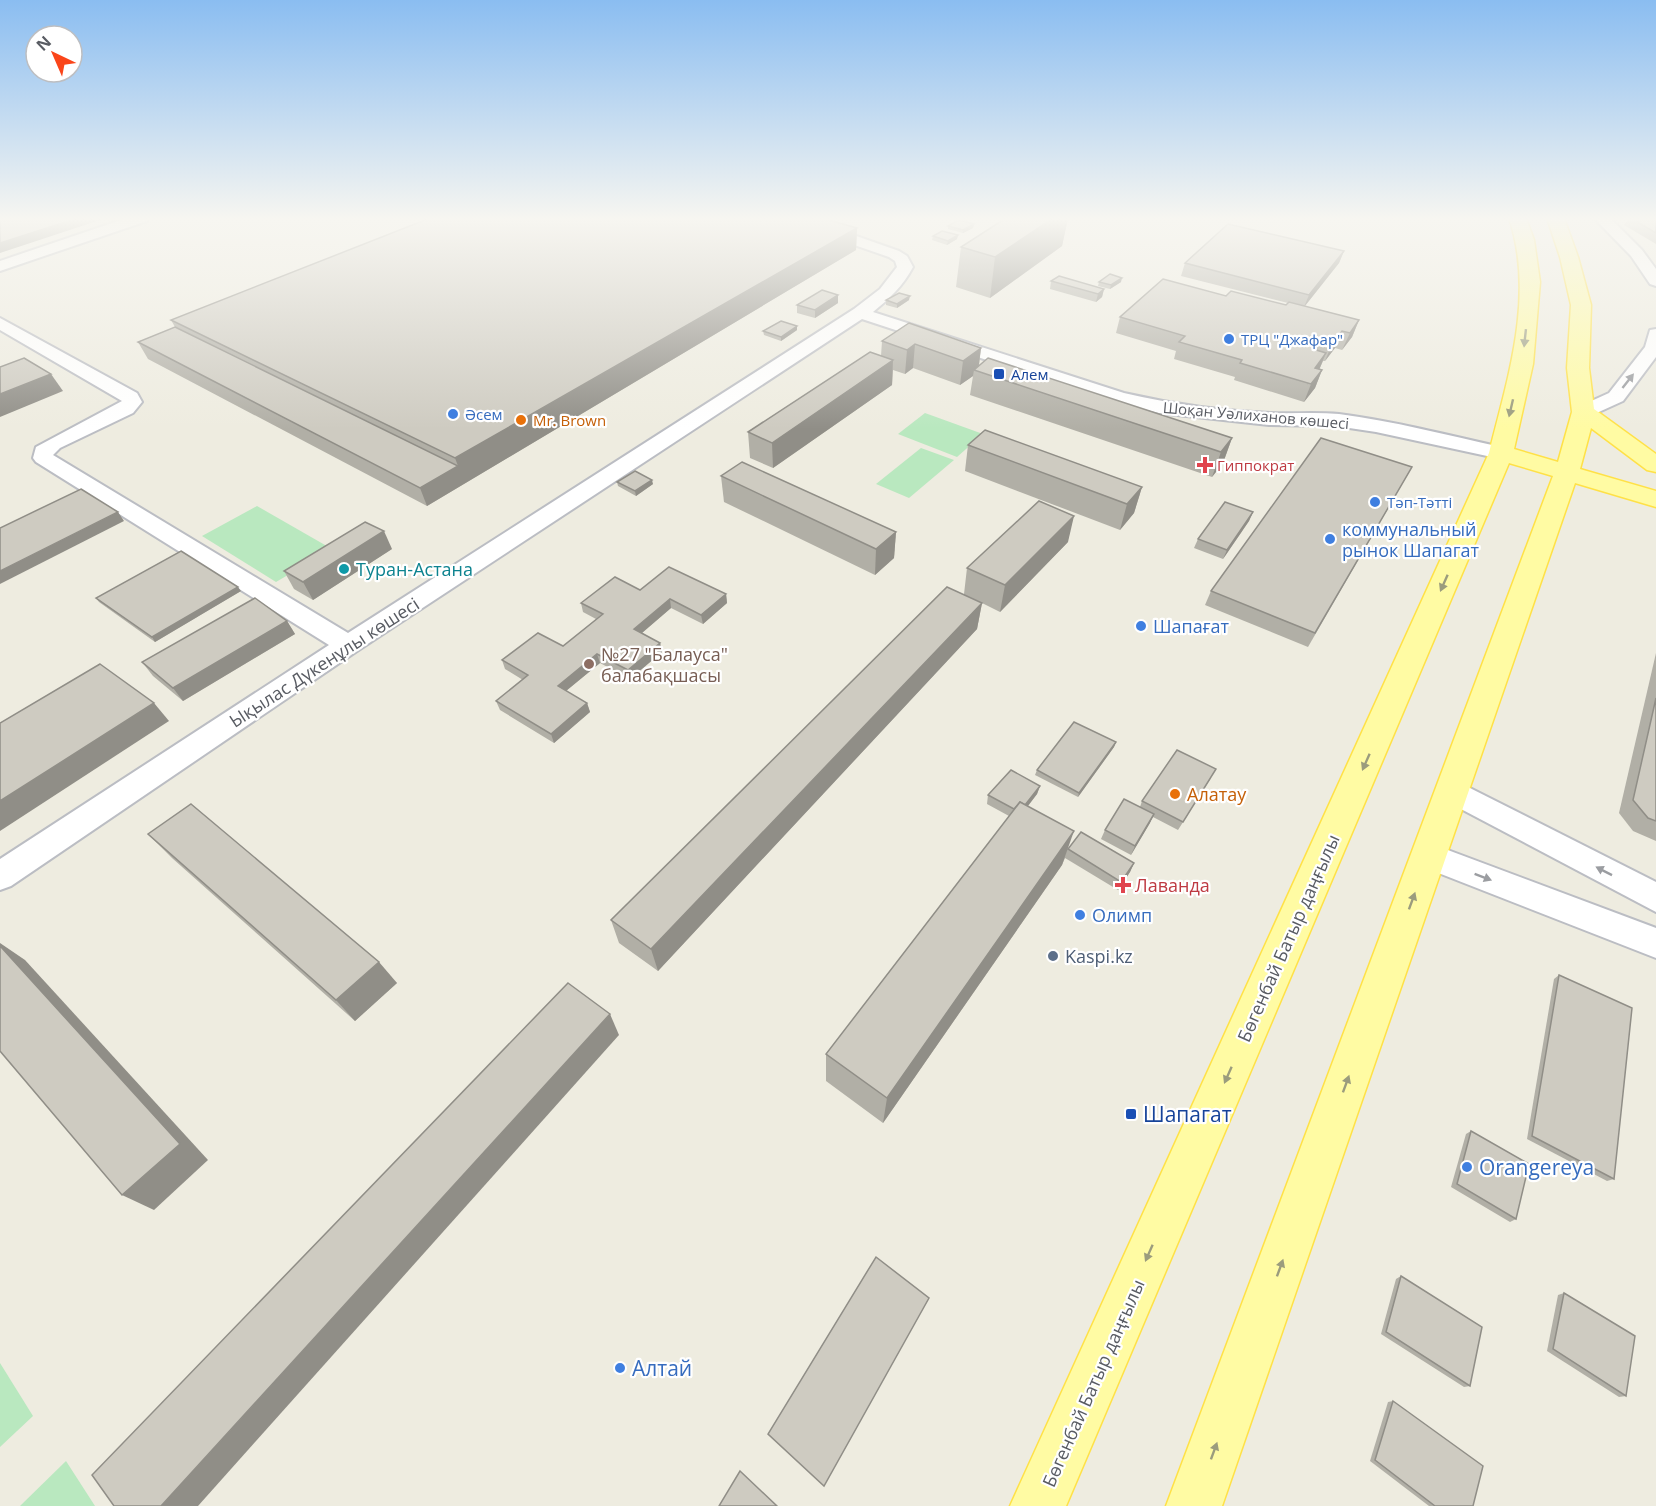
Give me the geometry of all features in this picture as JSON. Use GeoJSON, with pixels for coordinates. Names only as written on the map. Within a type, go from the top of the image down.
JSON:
{"type":"FeatureCollection","features":[{"type":"Feature","properties":{"kind":"main road","name":"Бөгенбай Батыр даңғылы"},"geometry":{"type":"LineString","coordinates":[[1038,1506],[1501,453],[1522,364],[1530,288]]}},
{"type":"Feature","properties":{"kind":"main road"},"geometry":{"type":"LineString","coordinates":[[1196,1505],[1567,472],[1583,412],[1578,368],[1581,305],[1577,288]]}},
{"type":"Feature","properties":{"kind":"main road"},"geometry":{"type":"LineString","coordinates":[[1583,412],[1656,465]]}},
{"type":"Feature","properties":{"kind":"main road","name":"Шоқан Уәлиханов көшесі"},"geometry":{"type":"LineString","coordinates":[[1501,453],[1656,499]]}},
{"type":"Feature","properties":{"kind":"street","name":"Ықылас Дүкенұлы көшесі"},"geometry":{"type":"LineString","coordinates":[[0,876],[348,645],[860,313],[891,288]]}},
{"type":"Feature","properties":{"kind":"street","name":"Шоқан Уәлиханов көшесі"},"geometry":{"type":"LineString","coordinates":[[860,313],[1118,397],[1159,407],[1269,419],[1336,420],[1407,432],[1501,453]]}},
{"type":"Feature","properties":{"kind":"street"},"geometry":{"type":"LineString","coordinates":[[0,323],[130,397],[132,402],[126,409],[53,444],[43,451],[43,458],[348,645]]}},
{"type":"Feature","properties":{"kind":"street"},"geometry":{"type":"LineString","coordinates":[[1583,412],[1616,397],[1654,348],[1656,334]]}},
{"type":"Feature","properties":{"kind":"street"},"geometry":{"type":"LineString","coordinates":[[1452,791],[1656,898]]}},
{"type":"Feature","properties":{"kind":"street"},"geometry":{"type":"LineString","coordinates":[[1429,856],[1656,943]]}},
{"type":"Feature","properties":{"kind":"green space"},"geometry":{"type":"Polygon","coordinates":[[[925,413],[983,434],[957,457],[898,434],[925,413]]]}},
{"type":"Feature","properties":{"kind":"green space"},"geometry":{"type":"Polygon","coordinates":[[[921,448],[954,460],[909,498],[876,484],[921,448]]]}},
{"type":"Feature","properties":{"kind":"green space"},"geometry":{"type":"Polygon","coordinates":[[[257,506],[332,549],[276,582],[202,536],[257,506]]]}},
{"type":"Feature","properties":{"kind":"green space"},"geometry":{"type":"Polygon","coordinates":[[[0,1363],[33,1416],[0,1447],[0,1363]]]}},
{"type":"Feature","properties":{"kind":"green space"},"geometry":{"type":"Polygon","coordinates":[[[66,1461],[95,1506],[20,1506],[66,1461]]]}},
{"type":"Feature","properties":{"kind":"building"},"geometry":{"type":"Polygon","coordinates":[[[252,288],[752,288],[455,458],[171,320],[252,288]]]}},
{"type":"Feature","properties":{"kind":"building"},"geometry":{"type":"Polygon","coordinates":[[[1077,288],[1104,289],[1098,294],[1077,288]]]}},
{"type":"Feature","properties":{"kind":"building"},"geometry":{"type":"Polygon","coordinates":[[[1152,288],[1197,288],[1226,296],[1231,291],[1286,305],[1289,302],[1359,320],[1350,333],[1342,331],[1332,344],[1319,341],[1313,349],[1326,353],[1315,368],[1322,370],[1311,384],[1240,363],[1242,360],[1179,342],[1185,336],[1120,317],[1152,288]]]}},
{"type":"Feature","properties":{"kind":"building"},"geometry":{"type":"Polygon","coordinates":[[[1283,288],[1314,288],[1309,295],[1283,288]]]}},
{"type":"Feature","properties":{"kind":"building"},"geometry":{"type":"Polygon","coordinates":[[[822,290],[838,295],[815,310],[797,305],[822,290]]]}},
{"type":"Feature","properties":{"kind":"building"},"geometry":{"type":"Polygon","coordinates":[[[899,293],[910,296],[897,304],[886,300],[899,293]]]}},
{"type":"Feature","properties":{"kind":"building"},"geometry":{"type":"Polygon","coordinates":[[[781,321],[797,326],[781,337],[763,331],[781,321]]]}},
{"type":"Feature","properties":{"kind":"building"},"geometry":{"type":"Polygon","coordinates":[[[909,323],[981,348],[963,361],[915,344],[907,350],[882,341],[909,323]]]}},
{"type":"Feature","properties":{"kind":"building"},"geometry":{"type":"Polygon","coordinates":[[[175,327],[458,466],[420,488],[138,342],[175,327]]]}},
{"type":"Feature","properties":{"kind":"building"},"geometry":{"type":"Polygon","coordinates":[[[870,352],[893,360],[772,443],[748,432],[870,352]]]}},
{"type":"Feature","properties":{"kind":"building"},"geometry":{"type":"Polygon","coordinates":[[[24,358],[51,374],[0,394],[0,367],[24,358]]]}},
{"type":"Feature","properties":{"kind":"building"},"geometry":{"type":"Polygon","coordinates":[[[988,358],[1232,438],[1221,452],[974,370],[988,358]]]}},
{"type":"Feature","properties":{"kind":"building"},"geometry":{"type":"Polygon","coordinates":[[[985,430],[1142,487],[1127,504],[968,445],[985,430]]]}},
{"type":"Feature","properties":{"kind":"building"},"geometry":{"type":"Polygon","coordinates":[[[1321,438],[1412,467],[1315,633],[1211,591],[1321,438]]]}},
{"type":"Feature","properties":{"kind":"building"},"geometry":{"type":"Polygon","coordinates":[[[742,462],[896,532],[876,549],[721,476],[742,462]]]}},
{"type":"Feature","properties":{"kind":"building"},"geometry":{"type":"Polygon","coordinates":[[[635,471],[652,480],[635,491],[617,482],[635,471]]]}},
{"type":"Feature","properties":{"kind":"building"},"geometry":{"type":"Polygon","coordinates":[[[81,489],[118,512],[0,571],[0,528],[81,489]]]}},
{"type":"Feature","properties":{"kind":"building"},"geometry":{"type":"Polygon","coordinates":[[[1039,501],[1074,516],[1005,585],[967,568],[1039,501]]]}},
{"type":"Feature","properties":{"kind":"building"},"geometry":{"type":"Polygon","coordinates":[[[1225,502],[1253,512],[1227,550],[1198,539],[1225,502]]]}},
{"type":"Feature","properties":{"kind":"building"},"geometry":{"type":"Polygon","coordinates":[[[365,522],[384,531],[303,582],[284,571],[365,522]]]}},
{"type":"Feature","properties":{"kind":"building"},"geometry":{"type":"Polygon","coordinates":[[[181,551],[238,587],[152,637],[96,598],[181,551]]]}},
{"type":"Feature","properties":{"kind":"building"},"geometry":{"type":"Polygon","coordinates":[[[669,567],[726,594],[701,615],[670,599],[634,629],[660,643],[628,670],[597,654],[558,686],[587,703],[551,734],[496,701],[528,675],[502,660],[538,633],[563,646],[603,614],[581,603],[615,577],[640,590],[669,567]]]}},
{"type":"Feature","properties":{"kind":"building"},"geometry":{"type":"Polygon","coordinates":[[[947,587],[982,603],[651,949],[611,920],[947,587]]]}},
{"type":"Feature","properties":{"kind":"building"},"geometry":{"type":"Polygon","coordinates":[[[255,598],[287,621],[173,688],[142,662],[255,598]]]}},
{"type":"Feature","properties":{"kind":"building"},"geometry":{"type":"Polygon","coordinates":[[[100,664],[154,703],[0,801],[0,723],[100,664]]]}},
{"type":"Feature","properties":{"kind":"building"},"geometry":{"type":"Polygon","coordinates":[[[1656,698],[1656,821],[1648,818],[1633,800],[1656,698]]]}},
{"type":"Feature","properties":{"kind":"building"},"geometry":{"type":"Polygon","coordinates":[[[1074,722],[1116,742],[1079,793],[1037,770],[1074,722]]]}},
{"type":"Feature","properties":{"kind":"building","name":"Алатау"},"geometry":{"type":"Polygon","coordinates":[[[1177,750],[1216,769],[1183,822],[1142,801],[1177,750]]]}},
{"type":"Feature","properties":{"kind":"building"},"geometry":{"type":"Polygon","coordinates":[[[1011,770],[1040,786],[1025,805],[1020,802],[1014,809],[988,795],[1011,770]]]}},
{"type":"Feature","properties":{"kind":"building"},"geometry":{"type":"Polygon","coordinates":[[[1124,799],[1154,814],[1135,846],[1105,830],[1124,799]]]}},
{"type":"Feature","properties":{"kind":"building"},"geometry":{"type":"Polygon","coordinates":[[[1020,802],[1074,831],[887,1098],[826,1054],[1020,802]]]}},
{"type":"Feature","properties":{"kind":"building"},"geometry":{"type":"Polygon","coordinates":[[[191,804],[379,962],[336,1000],[148,834],[191,804]]]}},
{"type":"Feature","properties":{"kind":"building"},"geometry":{"type":"Polygon","coordinates":[[[1081,832],[1134,863],[1121,882],[1068,849],[1081,832]]]}},
{"type":"Feature","properties":{"kind":"building"},"geometry":{"type":"Polygon","coordinates":[[[0,946],[180,1144],[122,1195],[0,1051],[0,946]]]}},
{"type":"Feature","properties":{"kind":"building"},"geometry":{"type":"Polygon","coordinates":[[[1559,975],[1632,1008],[1614,1179],[1532,1136],[1559,975]]]}},
{"type":"Feature","properties":{"kind":"building"},"geometry":{"type":"Polygon","coordinates":[[[568,983],[610,1014],[161,1506],[114,1506],[92,1475],[568,983]]]}},
{"type":"Feature","properties":{"kind":"building"},"geometry":{"type":"Polygon","coordinates":[[[1471,1131],[1529,1164],[1516,1219],[1457,1184],[1471,1131]]]}},
{"type":"Feature","properties":{"kind":"building"},"geometry":{"type":"Polygon","coordinates":[[[876,1257],[929,1298],[824,1486],[768,1434],[876,1257]]]}},
{"type":"Feature","properties":{"kind":"building"},"geometry":{"type":"Polygon","coordinates":[[[1401,1276],[1482,1327],[1470,1386],[1386,1332],[1401,1276]]]}},
{"type":"Feature","properties":{"kind":"building"},"geometry":{"type":"Polygon","coordinates":[[[1564,1293],[1635,1336],[1626,1396],[1553,1349],[1564,1293]]]}},
{"type":"Feature","properties":{"kind":"building"},"geometry":{"type":"Polygon","coordinates":[[[1393,1401],[1483,1466],[1473,1506],[1435,1506],[1375,1460],[1393,1401]]]}},
{"type":"Feature","properties":{"kind":"building"},"geometry":{"type":"Polygon","coordinates":[[[740,1471],[777,1506],[719,1506],[740,1471]]]}},
{"type":"Feature","properties":{"kind":"place","name":"ТРЦ \"Джафар\""},"geometry":{"type":"Point","coordinates":[1229,339]}},
{"type":"Feature","properties":{"kind":"place","name":"Алем"},"geometry":{"type":"Point","coordinates":[999,374]}},
{"type":"Feature","properties":{"kind":"place","name":"Әсем"},"geometry":{"type":"Point","coordinates":[453,414]}},
{"type":"Feature","properties":{"kind":"place","name":"Mr. Brown"},"geometry":{"type":"Point","coordinates":[521,420]}},
{"type":"Feature","properties":{"kind":"place","name":"Гиппократ"},"geometry":{"type":"Point","coordinates":[1205,465]}},
{"type":"Feature","properties":{"kind":"place","name":"Тәп-Тәтті"},"geometry":{"type":"Point","coordinates":[1375,502]}},
{"type":"Feature","properties":{"kind":"place","name":"коммунальный рынок Шапагат"},"geometry":{"type":"Point","coordinates":[1330,539]}},
{"type":"Feature","properties":{"kind":"place","name":"Туран-Астана"},"geometry":{"type":"Point","coordinates":[344,569]}},
{"type":"Feature","properties":{"kind":"place","name":"Шапағат"},"geometry":{"type":"Point","coordinates":[1141,626]}},
{"type":"Feature","properties":{"kind":"place","name":"№27 \"Балауса\" балабақшасы"},"geometry":{"type":"Point","coordinates":[589,664]}},
{"type":"Feature","properties":{"kind":"place","name":"Алатау"},"geometry":{"type":"Point","coordinates":[1175,794]}},
{"type":"Feature","properties":{"kind":"place","name":"Лаванда"},"geometry":{"type":"Point","coordinates":[1123,885]}},
{"type":"Feature","properties":{"kind":"place","name":"Олимп"},"geometry":{"type":"Point","coordinates":[1080,915]}},
{"type":"Feature","properties":{"kind":"place","name":"Kaspi.kz"},"geometry":{"type":"Point","coordinates":[1053,956]}},
{"type":"Feature","properties":{"kind":"place","name":"Шапагат"},"geometry":{"type":"Point","coordinates":[1131,1114]}},
{"type":"Feature","properties":{"kind":"place","name":"Orangereya"},"geometry":{"type":"Point","coordinates":[1467,1167]}},
{"type":"Feature","properties":{"kind":"place","name":"Алтай"},"geometry":{"type":"Point","coordinates":[620,1368]}}]}
